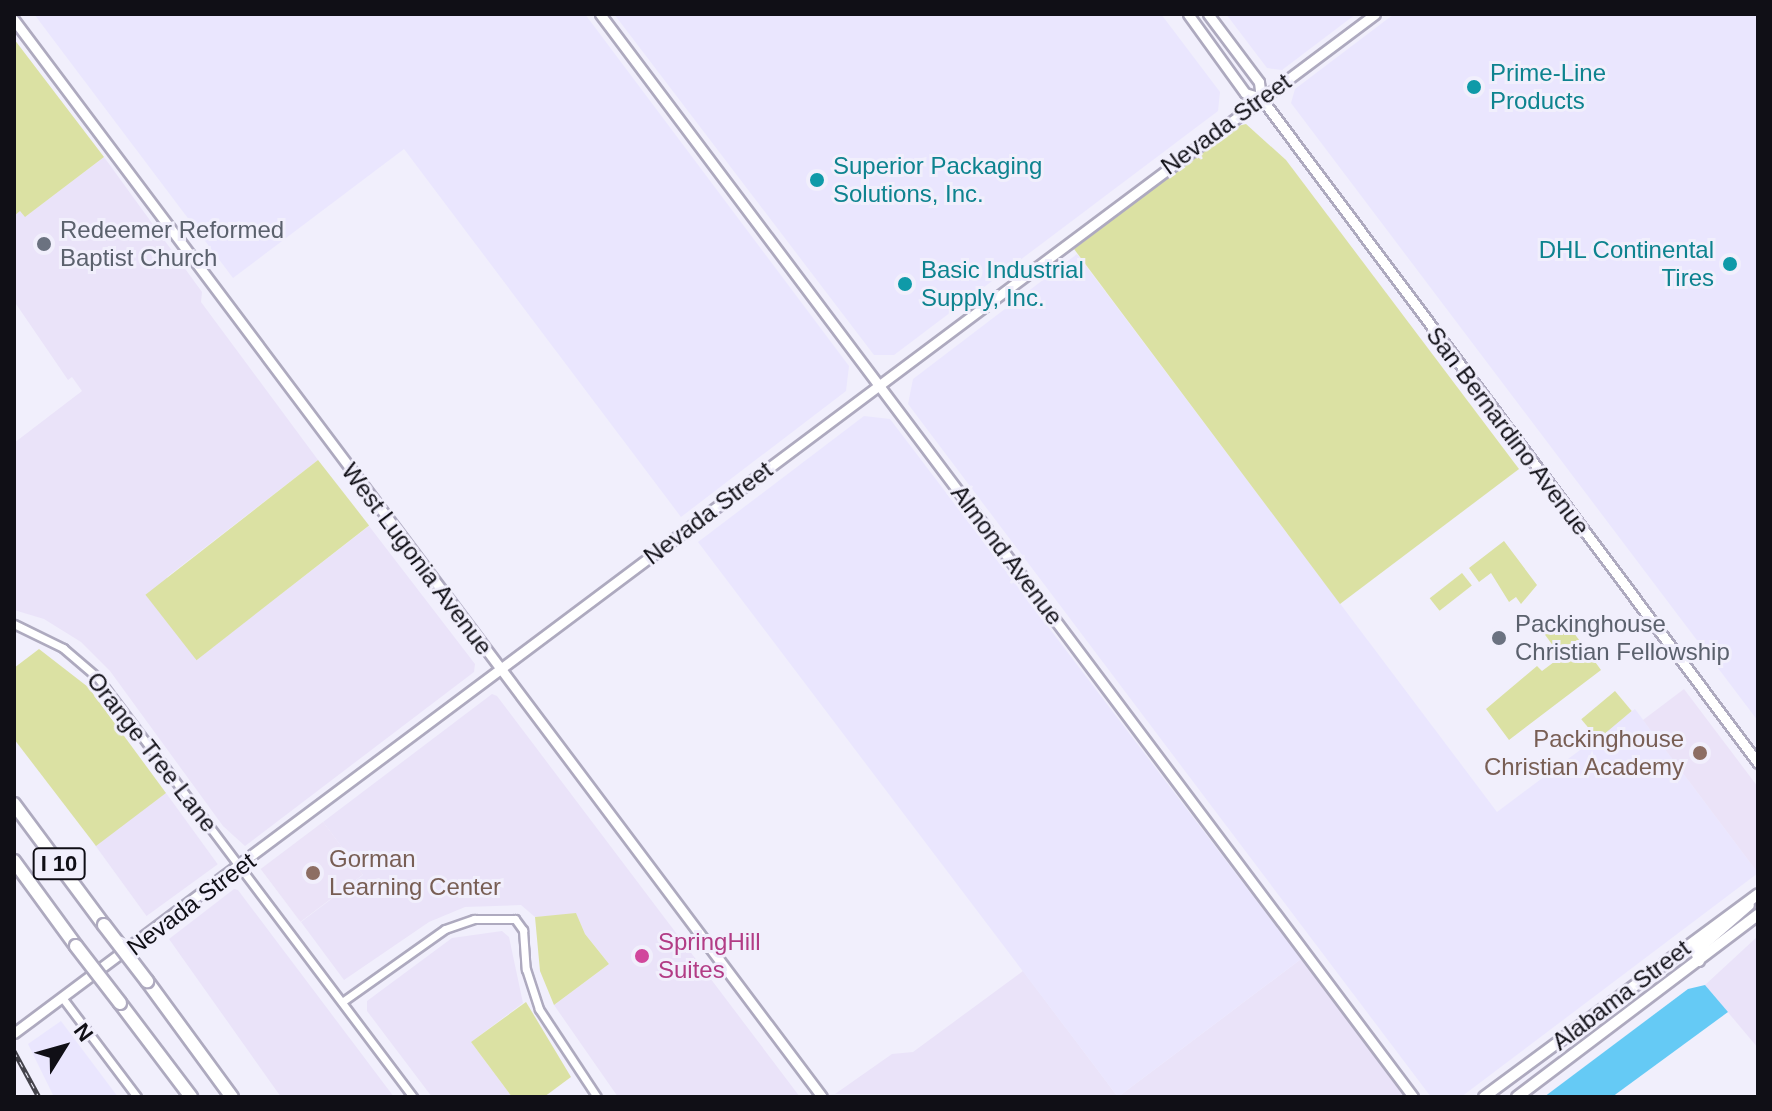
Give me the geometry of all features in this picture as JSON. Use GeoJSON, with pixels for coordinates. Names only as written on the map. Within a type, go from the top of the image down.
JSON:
{"type":"FeatureCollection","features":[{"type":"Feature","properties":{"kind":"highway","name":"I 10"},"geometry":{"type":"LineString","coordinates":[[14,804],[232,1097]]}},
{"type":"Feature","properties":{"kind":"highway","name":"I 10"},"geometry":{"type":"LineString","coordinates":[[14,861],[191,1097]]}},
{"type":"Feature","properties":{"kind":"main road"},"geometry":{"type":"LineString","coordinates":[[1699,961],[1696,951],[1758,894]]}},
{"type":"Feature","properties":{"kind":"main road","name":"Alabama Street"},"geometry":{"type":"LineString","coordinates":[[1484,1097],[1758,894]]}},
{"type":"Feature","properties":{"kind":"main road","name":"Alabama Street"},"geometry":{"type":"LineString","coordinates":[[1517,1097],[1756,917]]}},
{"type":"Feature","properties":{"kind":"street","name":"Almond Avenue"},"geometry":{"type":"LineString","coordinates":[[600,14],[1413,1097]]}},
{"type":"Feature","properties":{"kind":"street","name":"San Bernardino Avenue"},"geometry":{"type":"LineString","coordinates":[[1188,14],[1245,93],[1261,98]]}},
{"type":"Feature","properties":{"kind":"street","name":"San Bernardino Avenue"},"geometry":{"type":"LineString","coordinates":[[1208,14],[1259,82],[1261,98],[1758,763]]}},
{"type":"Feature","properties":{"kind":"street","name":"Nevada Street"},"geometry":{"type":"LineString","coordinates":[[14,1033],[64,1000],[1375,14]]}},
{"type":"Feature","properties":{"kind":"street","name":"West Lugonia Avenue"},"geometry":{"type":"LineString","coordinates":[[14,20],[822,1097]]}},
{"type":"Feature","properties":{"kind":"street","name":"Orange Tree Lane"},"geometry":{"type":"LineString","coordinates":[[14,624],[63,648],[97,677],[413,1097]]}},
{"type":"Feature","properties":{"kind":"street"},"geometry":{"type":"LineString","coordinates":[[342,1002],[445,929],[474,919],[518,921],[539,1009],[597,1097]]}},
{"type":"Feature","properties":{"kind":"street"},"geometry":{"type":"LineString","coordinates":[[64,1000],[137,1097]]}},
{"type":"Feature","properties":{"kind":"street","name":"Nevada Street"},"geometry":{"type":"LineString","coordinates":[[14,1040],[43,1015]]}},
{"type":"Feature","properties":{"kind":"shaded area"},"geometry":{"type":"Polygon","coordinates":[[[34,14],[585,14],[849,366],[846,391],[681,517],[404,149],[233,278],[34,14]]]}},
{"type":"Feature","properties":{"kind":"shaded area"},"geometry":{"type":"Polygon","coordinates":[[[614,14],[1161,14],[1220,92],[1218,111],[894,355],[874,355],[614,14]]]}},
{"type":"Feature","properties":{"kind":"shaded area"},"geometry":{"type":"Polygon","coordinates":[[[1226,14],[1356,14],[1282,70],[1267,68],[1226,14]]]}},
{"type":"Feature","properties":{"kind":"shaded area"},"geometry":{"type":"Polygon","coordinates":[[[1394,14],[1758,14],[1758,721],[1291,103],[1295,89],[1394,14]]]}},
{"type":"Feature","properties":{"kind":"shaded area"},"geometry":{"type":"Polygon","coordinates":[[[104,157],[202,292],[201,302],[318,460],[167,577],[196,660],[369,526],[475,664],[474,672],[245,846],[223,826],[110,671],[81,642],[44,619],[14,610],[14,443],[82,391],[72,377],[68,380],[14,301],[14,216],[20,211],[26,216],[104,157]]]}},
{"type":"Feature","properties":{"kind":"shaded area"},"geometry":{"type":"Polygon","coordinates":[[[1077,254],[1497,812],[1635,709],[1758,873],[1461,1097],[1431,1097],[908,404],[913,379],[1077,254]]]}},
{"type":"Feature","properties":{"kind":"shaded area"},"geometry":{"type":"Polygon","coordinates":[[[864,416],[890,419],[1301,959],[1118,1097],[698,542],[864,416]]]}},
{"type":"Feature","properties":{"kind":"shaded area","name":"Packinghouse Christian Academy"},"geometry":{"type":"Polygon","coordinates":[[[1684,689],[1758,787],[1758,873],[1643,720],[1684,689]]]}},
{"type":"Feature","properties":{"kind":"shaded area"},"geometry":{"type":"Polygon","coordinates":[[[492,694],[497,696],[800,1097],[618,1097],[554,1005],[609,964],[585,934],[576,914],[535,917],[521,905],[465,907],[429,922],[344,980],[301,922],[363,875],[323,822],[492,694]]]}},
{"type":"Feature","properties":{"kind":"shaded area"},"geometry":{"type":"Polygon","coordinates":[[[166,793],[218,864],[147,916],[95,845],[166,793]]]}},
{"type":"Feature","properties":{"kind":"shaded area","name":"Gorman Learning Center"},"geometry":{"type":"Polygon","coordinates":[[[323,822],[363,875],[300,922],[261,869],[323,822]]]}},
{"type":"Feature","properties":{"kind":"shaded area"},"geometry":{"type":"Polygon","coordinates":[[[234,889],[238,890],[394,1097],[281,1097],[169,939],[234,889]]]}},
{"type":"Feature","properties":{"kind":"shaded area"},"geometry":{"type":"Polygon","coordinates":[[[502,931],[509,937],[523,1003],[471,1042],[512,1097],[432,1097],[367,1011],[367,1001],[452,938],[502,931]]]}},
{"type":"Feature","properties":{"kind":"shaded area"},"geometry":{"type":"Polygon","coordinates":[[[1758,936],[1758,1048],[1705,985],[1758,936]]]}},
{"type":"Feature","properties":{"kind":"shaded area"},"geometry":{"type":"Polygon","coordinates":[[[1301,959],[1405,1097],[1118,1097],[1301,959]]]}},
{"type":"Feature","properties":{"kind":"shaded area"},"geometry":{"type":"Polygon","coordinates":[[[1023,971],[1118,1097],[835,1094],[892,1054],[913,1052],[1023,971]]]}},
{"type":"Feature","properties":{"kind":"shaded area"},"geometry":{"type":"Polygon","coordinates":[[[61,1021],[118,1097],[54,1097],[28,1044],[61,1021]]]}},
{"type":"Feature","properties":{"kind":"green space"},"geometry":{"type":"Polygon","coordinates":[[[14,39],[104,157],[25,217],[20,211],[14,216],[14,39]]]}},
{"type":"Feature","properties":{"kind":"green space"},"geometry":{"type":"Polygon","coordinates":[[[1246,124],[1286,160],[1519,469],[1340,604],[1074,249],[1234,127],[1246,124]]]}},
{"type":"Feature","properties":{"kind":"green space"},"geometry":{"type":"Polygon","coordinates":[[[318,460],[369,525],[197,660],[145,595],[318,460]]]}},
{"type":"Feature","properties":{"kind":"green space"},"geometry":{"type":"Polygon","coordinates":[[[1504,541],[1537,585],[1521,604],[1516,597],[1509,602],[1491,573],[1479,582],[1469,568],[1504,541]]]}},
{"type":"Feature","properties":{"kind":"green space"},"geometry":{"type":"Polygon","coordinates":[[[1462,573],[1472,586],[1440,611],[1430,598],[1462,573]]]}},
{"type":"Feature","properties":{"kind":"green space"},"geometry":{"type":"Polygon","coordinates":[[[1563,618],[1601,670],[1509,740],[1486,709],[1537,666],[1542,671],[1554,662],[1547,653],[1554,647],[1540,628],[1563,618]]]}},
{"type":"Feature","properties":{"kind":"green space"},"geometry":{"type":"Polygon","coordinates":[[[39,649],[88,687],[166,793],[96,846],[14,739],[14,668],[39,649]]]}},
{"type":"Feature","properties":{"kind":"green space"},"geometry":{"type":"Polygon","coordinates":[[[1615,691],[1632,711],[1598,739],[1581,719],[1615,691]]]}},
{"type":"Feature","properties":{"kind":"green space"},"geometry":{"type":"Polygon","coordinates":[[[576,913],[585,934],[609,964],[554,1005],[540,971],[535,917],[576,913]]]}},
{"type":"Feature","properties":{"kind":"green space"},"geometry":{"type":"Polygon","coordinates":[[[526,1002],[571,1077],[544,1097],[512,1097],[471,1042],[526,1002]]]}},
{"type":"Feature","properties":{"kind":"water"},"geometry":{"type":"Polygon","coordinates":[[[1705,985],[1728,1012],[1612,1097],[1544,1097],[1688,989],[1705,985]]]}},
{"type":"Feature","properties":{"kind":"railway"},"geometry":{"type":"LineString","coordinates":[[14,1051],[39,1097]]}},
{"type":"Feature","properties":{"kind":"place","name":"Prime-Line Products"},"geometry":{"type":"Point","coordinates":[1474,87]}},
{"type":"Feature","properties":{"kind":"place","name":"Superior Packaging Solutions, Inc."},"geometry":{"type":"Point","coordinates":[817,180]}},
{"type":"Feature","properties":{"kind":"place","name":"Redeemer Reformed Baptist Church"},"geometry":{"type":"Point","coordinates":[44,244]}},
{"type":"Feature","properties":{"kind":"place","name":"DHL Continental Tires"},"geometry":{"type":"Point","coordinates":[1730,264]}},
{"type":"Feature","properties":{"kind":"place","name":"Basic Industrial Supply, Inc."},"geometry":{"type":"Point","coordinates":[905,284]}},
{"type":"Feature","properties":{"kind":"place","name":"Packinghouse Christian Fellowship"},"geometry":{"type":"Point","coordinates":[1499,638]}},
{"type":"Feature","properties":{"kind":"place","name":"Packinghouse Christian Academy"},"geometry":{"type":"Point","coordinates":[1700,753]}},
{"type":"Feature","properties":{"kind":"place","name":"Gorman Learning Center"},"geometry":{"type":"Point","coordinates":[313,873]}},
{"type":"Feature","properties":{"kind":"place","name":"SpringHill Suites"},"geometry":{"type":"Point","coordinates":[642,956]}}]}
